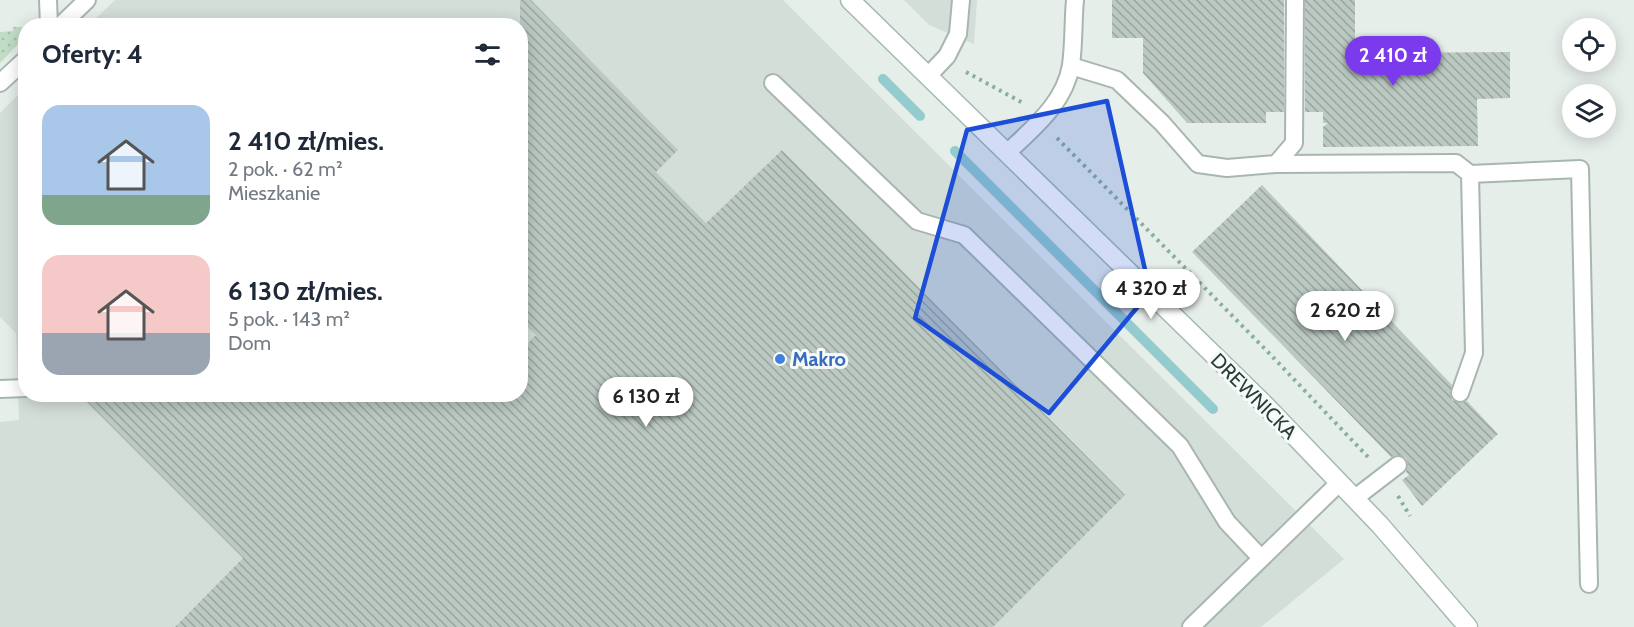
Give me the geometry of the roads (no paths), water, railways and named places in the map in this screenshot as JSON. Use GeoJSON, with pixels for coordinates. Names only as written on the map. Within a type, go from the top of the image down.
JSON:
{"type":"FeatureCollection","features":[{"type":"Feature","properties":{"kind":"street","name":"DREWNICKA"},"geometry":{"type":"LineString","coordinates":[[850,0],[1264,404],[1355,498],[1468,627]]}},
{"type":"Feature","properties":{"kind":"lane"},"geometry":{"type":"LineString","coordinates":[[48,0],[49,18]]}},
{"type":"Feature","properties":{"kind":"lane"},"geometry":{"type":"LineString","coordinates":[[68,18],[87,0]]}},
{"type":"Feature","properties":{"kind":"lane"},"geometry":{"type":"LineString","coordinates":[[928,76],[946,56],[958,34],[961,0]]}},
{"type":"Feature","properties":{"kind":"lane"},"geometry":{"type":"LineString","coordinates":[[1007,153],[1041,121],[1064,87],[1071,66],[1075,0]]}},
{"type":"Feature","properties":{"kind":"lane"},"geometry":{"type":"LineString","coordinates":[[1276,164],[1294,143],[1295,0]]}},
{"type":"Feature","properties":{"kind":"lane"},"geometry":{"type":"LineString","coordinates":[[0,83],[18,66]]}},
{"type":"Feature","properties":{"kind":"lane"},"geometry":{"type":"LineString","coordinates":[[1071,66],[1117,80],[1162,123],[1198,164],[1227,168],[1276,164],[1456,163],[1470,174],[1580,169],[1589,584]]}},
{"type":"Feature","properties":{"kind":"lane"},"geometry":{"type":"LineString","coordinates":[[773,83],[917,221],[964,235],[1180,446],[1227,522],[1261,558]]}},
{"type":"Feature","properties":{"kind":"lane"},"geometry":{"type":"LineString","coordinates":[[1460,393],[1474,353],[1470,174]]}},
{"type":"Feature","properties":{"kind":"lane"},"geometry":{"type":"LineString","coordinates":[[0,389],[18,388]]}},
{"type":"Feature","properties":{"kind":"lane"},"geometry":{"type":"LineString","coordinates":[[1355,498],[1391,470]]}},
{"type":"Feature","properties":{"kind":"lane"},"geometry":{"type":"LineString","coordinates":[[1191,627],[1339,483]]}},
{"type":"Feature","properties":{"kind":"waterway"},"geometry":{"type":"LineString","coordinates":[[883,79],[920,116]]}},
{"type":"Feature","properties":{"kind":"waterway"},"geometry":{"type":"LineString","coordinates":[[955,151],[1213,409]]}},
{"type":"Feature","properties":{"kind":"place","name":"Makro"},"geometry":{"type":"Point","coordinates":[780,359]}}]}
